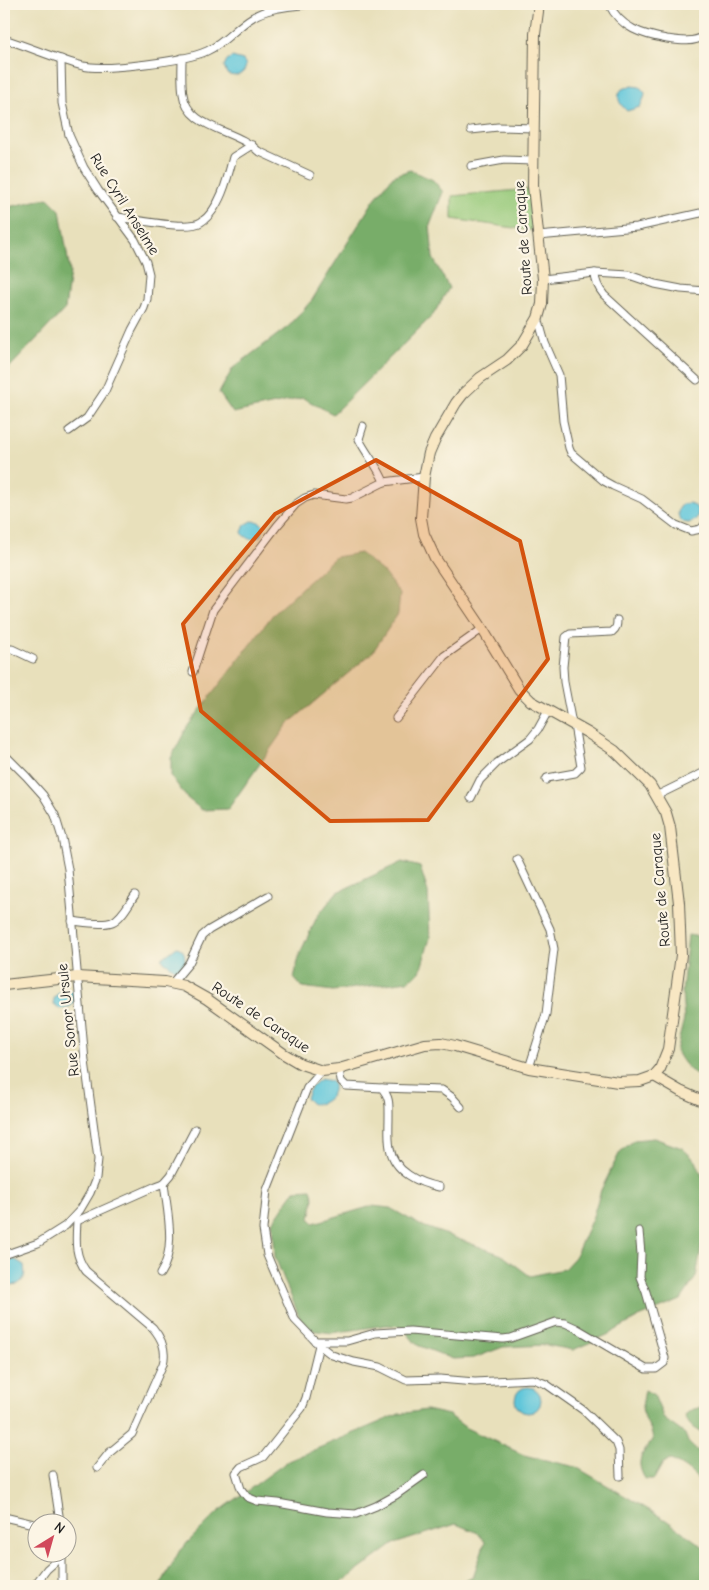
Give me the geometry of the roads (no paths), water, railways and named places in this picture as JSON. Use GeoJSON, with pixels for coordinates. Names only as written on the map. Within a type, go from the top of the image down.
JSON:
{"type":"FeatureCollection","features":[{"type":"Feature","properties":{"kind":"street"},"geometry":{"type":"LineString","coordinates":[[4,39],[61,60],[85,66],[113,67],[182,58],[205,52],[217,46],[252,17],[260,13],[292,5],[308,4]]}},
{"type":"Feature","properties":{"kind":"street","name":"Route de Caraque"},"geometry":{"type":"LineString","coordinates":[[4,985],[77,976],[173,982],[202,995],[284,1054],[301,1064],[322,1071],[340,1069],[414,1047],[441,1043],[528,1068],[618,1082],[640,1081],[654,1076],[660,1068],[668,1049],[681,955],[679,903],[670,827],[666,813],[650,785],[614,751],[603,742],[531,701],[519,689],[435,558],[424,534],[421,518],[424,477],[429,453],[435,439],[456,403],[472,385],[507,360],[522,345],[538,318],[543,297],[533,186],[534,34],[539,4]]}},
{"type":"Feature","properties":{"kind":"street"},"geometry":{"type":"LineString","coordinates":[[609,4],[613,12],[623,23],[644,34],[689,42],[705,36]]}},
{"type":"Feature","properties":{"kind":"street"},"geometry":{"type":"LineString","coordinates":[[182,58],[182,94],[191,114],[211,126],[232,134],[252,145],[265,155],[310,175]]}},
{"type":"Feature","properties":{"kind":"street","name":"Rue Cyril Anselme"},"geometry":{"type":"LineString","coordinates":[[61,60],[62,102],[70,135],[84,168],[135,240],[146,262],[149,274],[144,308],[100,401],[88,418],[69,431]]}},
{"type":"Feature","properties":{"kind":"street"},"geometry":{"type":"LineString","coordinates":[[470,130],[498,127],[533,128]]}},
{"type":"Feature","properties":{"kind":"street"},"geometry":{"type":"LineString","coordinates":[[117,217],[191,226],[201,223],[221,197],[233,157],[252,145]]}},
{"type":"Feature","properties":{"kind":"street"},"geometry":{"type":"LineString","coordinates":[[471,166],[504,160],[533,160]]}},
{"type":"Feature","properties":{"kind":"street"},"geometry":{"type":"LineString","coordinates":[[538,236],[637,227],[705,212]]}},
{"type":"Feature","properties":{"kind":"street"},"geometry":{"type":"LineString","coordinates":[[595,273],[600,291],[697,380]]}},
{"type":"Feature","properties":{"kind":"street"},"geometry":{"type":"LineString","coordinates":[[542,279],[595,273],[629,274],[655,284],[705,291]]}},
{"type":"Feature","properties":{"kind":"street"},"geometry":{"type":"LineString","coordinates":[[538,318],[545,343],[559,375],[563,421],[571,453],[604,481],[642,498],[676,525],[691,531],[701,528],[705,524]]}},
{"type":"Feature","properties":{"kind":"street"},"geometry":{"type":"LineString","coordinates":[[363,426],[359,439],[384,482]]}},
{"type":"Feature","properties":{"kind":"street"},"geometry":{"type":"LineString","coordinates":[[193,672],[213,610],[296,504],[314,495],[352,498],[384,482],[424,477]]}},
{"type":"Feature","properties":{"kind":"street"},"geometry":{"type":"LineString","coordinates":[[546,780],[547,778],[575,773],[581,767],[564,682],[566,637],[570,634],[612,632],[616,630],[617,620]]}},
{"type":"Feature","properties":{"kind":"street"},"geometry":{"type":"LineString","coordinates":[[396,718],[444,656],[482,629]]}},
{"type":"Feature","properties":{"kind":"street"},"geometry":{"type":"LineString","coordinates":[[4,648],[20,652],[34,659]]}},
{"type":"Feature","properties":{"kind":"street"},"geometry":{"type":"LineString","coordinates":[[471,798],[480,780],[497,763],[530,739],[548,711]]}},
{"type":"Feature","properties":{"kind":"street","name":"Rue Sonor Ursule"},"geometry":{"type":"LineString","coordinates":[[4,754],[37,787],[49,804],[55,815],[62,838],[67,861],[85,1062],[98,1159],[96,1178],[75,1219],[38,1244],[4,1255]]}},
{"type":"Feature","properties":{"kind":"street"},"geometry":{"type":"LineString","coordinates":[[656,796],[705,772]]}},
{"type":"Feature","properties":{"kind":"street"},"geometry":{"type":"LineString","coordinates":[[518,859],[550,929],[554,949],[546,1014],[528,1068]]}},
{"type":"Feature","properties":{"kind":"street"},"geometry":{"type":"LineString","coordinates":[[72,921],[104,924],[111,922],[118,918],[135,895]]}},
{"type":"Feature","properties":{"kind":"street"},"geometry":{"type":"LineString","coordinates":[[173,982],[189,963],[202,936],[209,930],[268,896]]}},
{"type":"Feature","properties":{"kind":"street"},"geometry":{"type":"LineString","coordinates":[[340,1069],[341,1081],[346,1086],[442,1090],[461,1107]]}},
{"type":"Feature","properties":{"kind":"street"},"geometry":{"type":"LineString","coordinates":[[322,1071],[306,1088],[280,1154],[268,1190],[263,1229],[267,1255],[295,1320],[317,1343],[332,1355],[380,1367],[406,1380],[440,1378],[474,1382],[533,1379],[546,1384],[583,1410],[616,1442],[619,1450],[620,1476]]}},
{"type":"Feature","properties":{"kind":"street"},"geometry":{"type":"LineString","coordinates":[[654,1076],[680,1091],[705,1102]]}},
{"type":"Feature","properties":{"kind":"street"},"geometry":{"type":"LineString","coordinates":[[382,1088],[388,1097],[392,1157],[401,1168],[418,1182],[439,1188]]}},
{"type":"Feature","properties":{"kind":"street"},"geometry":{"type":"LineString","coordinates":[[96,1468],[109,1453],[132,1434],[165,1357],[161,1338],[153,1328],[86,1271],[80,1262],[76,1247],[75,1219],[164,1183],[171,1176],[195,1129]]}},
{"type":"Feature","properties":{"kind":"street"},"geometry":{"type":"LineString","coordinates":[[160,1274],[166,1263],[169,1236],[169,1210],[164,1183]]}},
{"type":"Feature","properties":{"kind":"street"},"geometry":{"type":"LineString","coordinates":[[317,1343],[346,1341],[375,1333],[410,1331],[503,1339],[556,1322],[576,1328],[646,1369],[656,1370],[664,1363],[665,1358],[640,1277],[639,1231]]}},
{"type":"Feature","properties":{"kind":"street"},"geometry":{"type":"LineString","coordinates":[[317,1343],[306,1398],[302,1408],[263,1457],[242,1467],[236,1473],[241,1489],[247,1498],[257,1502],[327,1512],[356,1514],[396,1495],[424,1475]]}},
{"type":"Feature","properties":{"kind":"street"},"geometry":{"type":"LineString","coordinates":[[53,1475],[59,1512]]}},
{"type":"Feature","properties":{"kind":"street"},"geometry":{"type":"LineString","coordinates":[[4,1517],[28,1522]]}},
{"type":"Feature","properties":{"kind":"street"},"geometry":{"type":"LineString","coordinates":[[34,1586],[54,1562]]}},
{"type":"Feature","properties":{"kind":"street"},"geometry":{"type":"LineString","coordinates":[[62,1562],[62,1586]]}},
{"type":"Feature","properties":{"kind":"water"},"geometry":{"type":"Polygon","coordinates":[[[232,57],[243,60],[246,65],[244,71],[239,75],[227,74],[224,66],[227,60],[232,57]]]}},
{"type":"Feature","properties":{"kind":"water"},"geometry":{"type":"Polygon","coordinates":[[[632,86],[640,87],[645,93],[644,98],[640,107],[627,111],[620,104],[619,95],[622,89],[632,86]]]}},
{"type":"Feature","properties":{"kind":"water"},"geometry":{"type":"Polygon","coordinates":[[[688,503],[695,506],[698,513],[695,520],[688,523],[681,520],[678,513],[681,506],[688,503]]]}},
{"type":"Feature","properties":{"kind":"water"},"geometry":{"type":"Polygon","coordinates":[[[252,521],[260,522],[264,527],[262,535],[253,539],[244,536],[242,532],[245,525],[252,521]]]}},
{"type":"Feature","properties":{"kind":"water"},"geometry":{"type":"Polygon","coordinates":[[[177,947],[185,955],[185,963],[176,970],[161,959],[177,947]]]}},
{"type":"Feature","properties":{"kind":"water"},"geometry":{"type":"Polygon","coordinates":[[[63,990],[74,991],[76,997],[71,1006],[60,1009],[53,1003],[56,995],[63,990]]]}},
{"type":"Feature","properties":{"kind":"water"},"geometry":{"type":"Polygon","coordinates":[[[321,1079],[331,1081],[333,1086],[332,1094],[321,1103],[312,1104],[306,1098],[308,1092],[321,1079]]]}},
{"type":"Feature","properties":{"kind":"water"},"geometry":{"type":"Polygon","coordinates":[[[4,1260],[16,1260],[24,1265],[24,1276],[18,1284],[10,1285],[4,1281],[4,1260]]]}},
{"type":"Feature","properties":{"kind":"water"},"geometry":{"type":"Polygon","coordinates":[[[528,1387],[537,1391],[541,1400],[537,1409],[528,1413],[519,1409],[515,1400],[519,1391],[528,1387]]]}}]}
